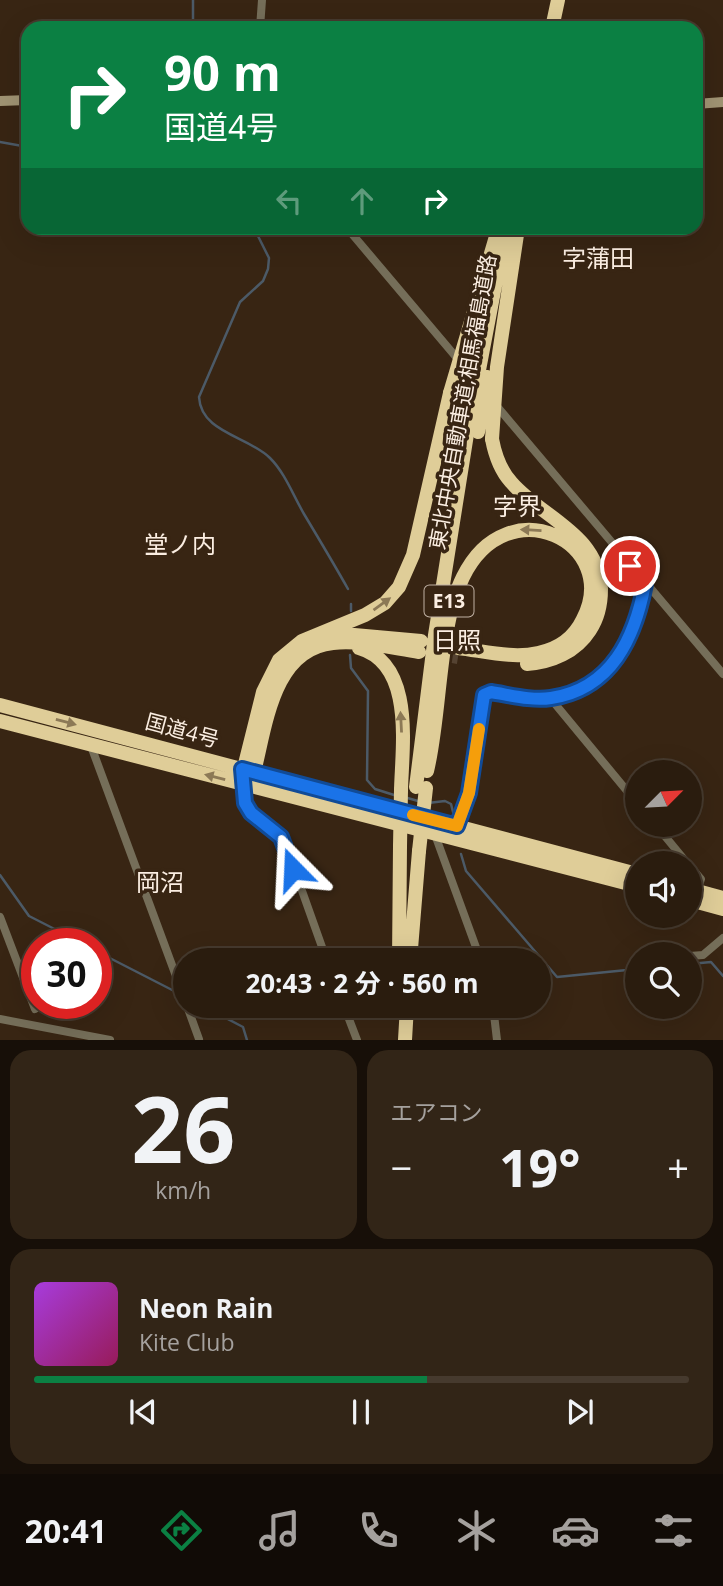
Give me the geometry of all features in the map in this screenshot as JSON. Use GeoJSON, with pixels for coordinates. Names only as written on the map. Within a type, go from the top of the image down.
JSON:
{"type":"FeatureCollection","features":[{"type":"Feature","properties":{"kind":"highway"},"geometry":{"type":"LineString","coordinates":[[554,21],[558,0]]}},
{"type":"Feature","properties":{"kind":"highway"},"geometry":{"type":"LineString","coordinates":[[564,21],[568,0]]}},
{"type":"Feature","properties":{"kind":"highway"},"geometry":{"type":"LineString","coordinates":[[248,770],[262,692],[273,669],[294,646],[375,609],[393,596],[405,578],[413,555],[450,393],[497,235]]}},
{"type":"Feature","properties":{"kind":"highway","name":"東北中央自動車道;相馬福島道路"},"geometry":{"type":"LineString","coordinates":[[410,948],[409,848],[421,788],[437,623],[473,430],[505,235]]}},
{"type":"Feature","properties":{"kind":"highway","name":"東北中央自動車道;相馬福島道路"},"geometry":{"type":"LineString","coordinates":[[421,788],[427,771],[473,430],[515,235]]}},
{"type":"Feature","properties":{"kind":"highway"},"geometry":{"type":"LineString","coordinates":[[427,771],[449,623],[455,597],[471,561],[495,538],[528,528],[553,535],[573,548],[589,575],[591,597],[583,620],[567,640],[551,650],[529,655],[458,652],[517,664],[556,658],[586,636],[600,604],[598,570],[587,548],[576,535],[509,481],[498,463],[492,439],[497,367],[516,235]]}},
{"type":"Feature","properties":{"kind":"highway"},"geometry":{"type":"LineString","coordinates":[[243,784],[273,697],[283,676],[303,653],[321,645],[341,642],[420,646],[351,633],[321,633]]}},
{"type":"Feature","properties":{"kind":"highway"},"geometry":{"type":"LineString","coordinates":[[341,642],[366,650],[386,667],[393,677],[402,726],[401,790],[409,848],[401,948]]}},
{"type":"Feature","properties":{"kind":"highway","name":"国道4号"},"geometry":{"type":"LineString","coordinates":[[0,705],[248,770],[625,882]]}},
{"type":"Feature","properties":{"kind":"highway","name":"国道4号"},"geometry":{"type":"LineString","coordinates":[[0,720],[243,784],[435,827],[457,826],[625,871]]}},
{"type":"Feature","properties":{"kind":"highway"},"geometry":{"type":"LineString","coordinates":[[702,895],[723,898]]}},
{"type":"Feature","properties":{"kind":"highway"},"geometry":{"type":"LineString","coordinates":[[702,898],[723,909]]}},
{"type":"Feature","properties":{"kind":"highway"},"geometry":{"type":"LineString","coordinates":[[396,1040],[397,1018]]}},
{"type":"Feature","properties":{"kind":"highway"},"geometry":{"type":"LineString","coordinates":[[405,1040],[406,1018]]}},
{"type":"Feature","properties":{"kind":"main road"},"geometry":{"type":"LineString","coordinates":[[0,101],[21,100]]}},
{"type":"Feature","properties":{"kind":"main road"},"geometry":{"type":"LineString","coordinates":[[703,103],[723,102]]}},
{"type":"Feature","properties":{"kind":"street"},"geometry":{"type":"LineString","coordinates":[[260,21],[262,0]]}},
{"type":"Feature","properties":{"kind":"street"},"geometry":{"type":"LineString","coordinates":[[353,235],[723,674]]}},
{"type":"Feature","properties":{"kind":"street"},"geometry":{"type":"LineString","coordinates":[[457,826],[469,793],[484,695],[491,692],[551,698],[586,685],[617,659],[630,640],[638,620],[645,584]]}},
{"type":"Feature","properties":{"kind":"street"},"geometry":{"type":"LineString","coordinates":[[551,698],[625,788]]}},
{"type":"Feature","properties":{"kind":"street"},"geometry":{"type":"LineString","coordinates":[[91,746],[173,969]]}},
{"type":"Feature","properties":{"kind":"street"},"geometry":{"type":"LineString","coordinates":[[243,784],[245,803],[251,813],[285,843],[322,948]]}},
{"type":"Feature","properties":{"kind":"street"},"geometry":{"type":"LineString","coordinates":[[435,827],[477,948]]}},
{"type":"Feature","properties":{"kind":"street"},"geometry":{"type":"LineString","coordinates":[[666,837],[677,851]]}},
{"type":"Feature","properties":{"kind":"street"},"geometry":{"type":"LineString","coordinates":[[0,917],[21,972]]}},
{"type":"Feature","properties":{"kind":"street"},"geometry":{"type":"LineString","coordinates":[[702,955],[723,938]]}},
{"type":"Feature","properties":{"kind":"street"},"geometry":{"type":"LineString","coordinates":[[191,1018],[199,1039]]}},
{"type":"Feature","properties":{"kind":"street"},"geometry":{"type":"LineString","coordinates":[[349,1018],[357,1040]]}},
{"type":"Feature","properties":{"kind":"street"},"geometry":{"type":"LineString","coordinates":[[494,1018],[497,1040]]}},
{"type":"Feature","properties":{"kind":"street"},"geometry":{"type":"LineString","coordinates":[[0,1019],[110,1040]]}},
{"type":"Feature","properties":{"kind":"waterway"},"geometry":{"type":"LineString","coordinates":[[193,0],[193,21]]}},
{"type":"Feature","properties":{"kind":"waterway"},"geometry":{"type":"LineString","coordinates":[[0,142],[21,146]]}},
{"type":"Feature","properties":{"kind":"waterway"},"geometry":{"type":"LineString","coordinates":[[258,235],[269,258],[268,269],[263,281],[240,302],[199,397],[202,409],[208,419],[217,426],[261,451],[275,464],[348,589]]}},
{"type":"Feature","properties":{"kind":"waterway"},"geometry":{"type":"LineString","coordinates":[[351,604],[351,611]]}},
{"type":"Feature","properties":{"kind":"waterway"},"geometry":{"type":"LineString","coordinates":[[350,655],[351,668],[368,691],[367,780],[375,789],[394,795]]}},
{"type":"Feature","properties":{"kind":"waterway"},"geometry":{"type":"LineString","coordinates":[[404,797],[418,801]]}},
{"type":"Feature","properties":{"kind":"waterway"},"geometry":{"type":"LineString","coordinates":[[428,803],[445,801],[451,804],[453,812]]}},
{"type":"Feature","properties":{"kind":"waterway"},"geometry":{"type":"LineString","coordinates":[[461,854],[466,871],[557,977],[625,970]]}},
{"type":"Feature","properties":{"kind":"waterway"},"geometry":{"type":"LineString","coordinates":[[0,875],[29,916],[53,928]]}},
{"type":"Feature","properties":{"kind":"waterway"},"geometry":{"type":"LineString","coordinates":[[112,959],[173,990]]}},
{"type":"Feature","properties":{"kind":"waterway"},"geometry":{"type":"LineString","coordinates":[[702,963],[711,962],[723,976]]}},
{"type":"Feature","properties":{"kind":"waterway"},"geometry":{"type":"LineString","coordinates":[[226,1018],[243,1027],[247,1040]]}},
{"type":"Feature","properties":{"kind":"tunnel"},"geometry":{"type":"LineString","coordinates":[[432,653],[458,657]]}},
{"type":"Feature","properties":{"kind":"slow traffic"},"geometry":{"type":"LineString","coordinates":[[413,815],[457,826],[469,793],[479,729]]}},
{"type":"Feature","properties":{"kind":"district","name":"字蒲田"},"geometry":{"type":"Point","coordinates":[598,259]}},
{"type":"Feature","properties":{"kind":"district","name":"字界"},"geometry":{"type":"Point","coordinates":[517,507]}},
{"type":"Feature","properties":{"kind":"district","name":"堂ノ内"},"geometry":{"type":"Point","coordinates":[180,545]}},
{"type":"Feature","properties":{"kind":"district","name":"日照"},"geometry":{"type":"Point","coordinates":[457,641]}},
{"type":"Feature","properties":{"kind":"district","name":"岡沼"},"geometry":{"type":"Point","coordinates":[160,883]}},
{"type":"Feature","properties":{"kind":"route"},"geometry":{"type":"LineString","coordinates":[[293,869],[281,837],[251,813],[245,803],[242,769],[457,826],[469,793],[484,695],[491,692],[533,699],[551,698],[570,693],[604,673],[630,640],[638,620],[645,584],[630,566]]}}]}
